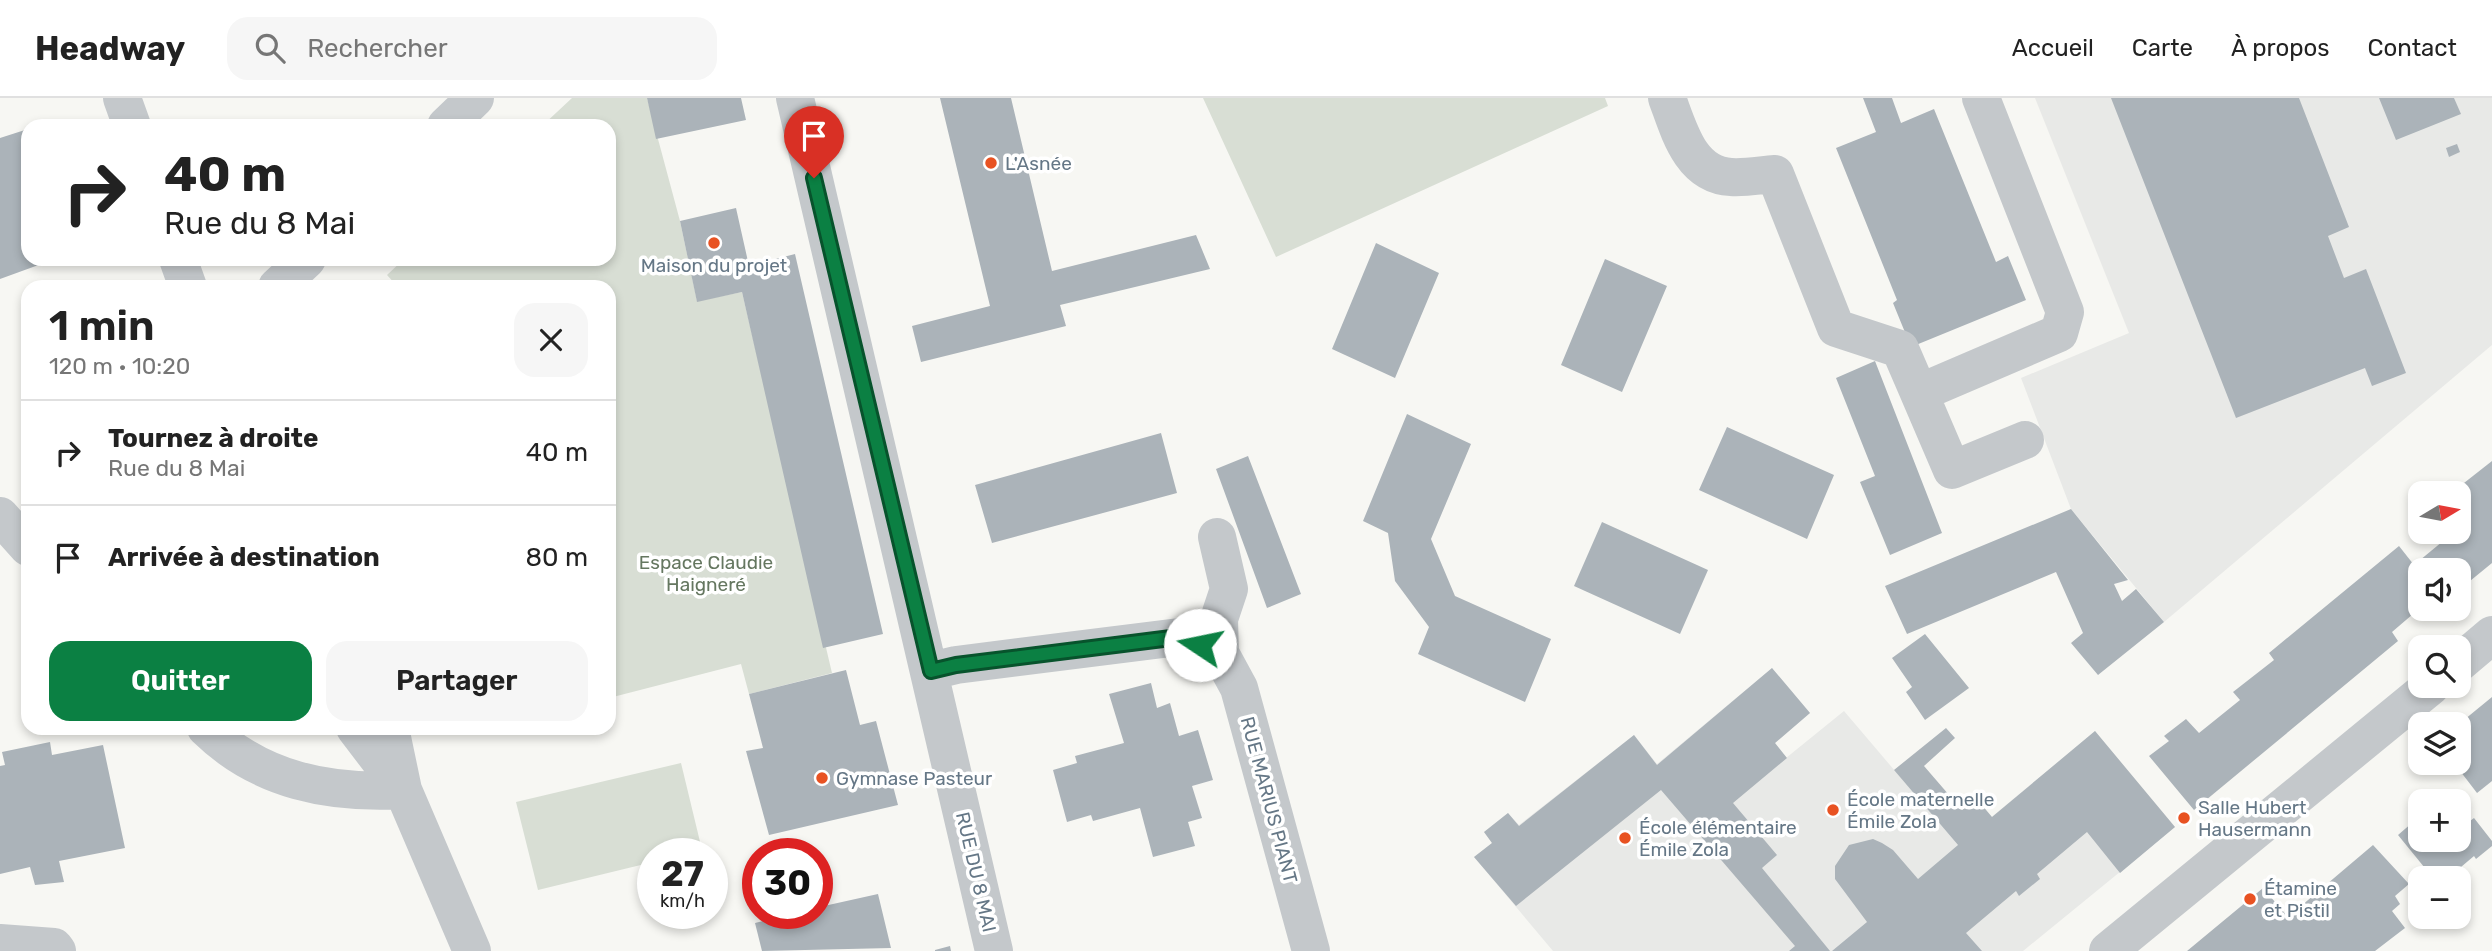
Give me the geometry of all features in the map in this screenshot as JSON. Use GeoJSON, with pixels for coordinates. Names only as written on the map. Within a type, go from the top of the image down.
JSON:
{"type":"FeatureCollection","features":[{"type":"Feature","properties":{"kind":"street"},"geometry":{"type":"LineString","coordinates":[[122,98],[130,119]]}},
{"type":"Feature","properties":{"kind":"street"},"geometry":{"type":"LineString","coordinates":[[453,119],[475,98]]}},
{"type":"Feature","properties":{"kind":"street","name":"RUE DU 8 MAI"},"geometry":{"type":"LineString","coordinates":[[795,98],[931,671],[994,951]]}},
{"type":"Feature","properties":{"kind":"street"},"geometry":{"type":"LineString","coordinates":[[1667,98],[1688,152],[1704,167],[1729,177],[1774,174],[1836,328],[1900,349],[1952,470],[2025,440]]}},
{"type":"Feature","properties":{"kind":"street"},"geometry":{"type":"LineString","coordinates":[[1919,393],[2059,333],[2065,312],[1981,98]]}},
{"type":"Feature","properties":{"kind":"street"},"geometry":{"type":"LineString","coordinates":[[284,280],[300,266]]}},
{"type":"Feature","properties":{"kind":"street","name":"RUE MARIUS PIANT"},"geometry":{"type":"LineString","coordinates":[[1217,537],[1229,589],[1219,619],[1220,653],[1239,688],[1311,951]]}},
{"type":"Feature","properties":{"kind":"street"},"geometry":{"type":"LineString","coordinates":[[2471,653],[2492,635]]}},
{"type":"Feature","properties":{"kind":"street"},"geometry":{"type":"LineString","coordinates":[[931,671],[956,665],[1179,637],[1220,653]]}},
{"type":"Feature","properties":{"kind":"street"},"geometry":{"type":"LineString","coordinates":[[2108,951],[2416,698]]}},
{"type":"Feature","properties":{"kind":"street"},"geometry":{"type":"LineString","coordinates":[[214,735],[240,757],[279,777],[340,789],[369,792],[403,790]]}},
{"type":"Feature","properties":{"kind":"street"},"geometry":{"type":"LineString","coordinates":[[360,735],[403,790]]}},
{"type":"Feature","properties":{"kind":"street"},"geometry":{"type":"LineString","coordinates":[[391,735],[403,790],[472,951]]}},
{"type":"Feature","properties":{"kind":"street"},"geometry":{"type":"LineString","coordinates":[[0,943],[54,947],[57,951]]}},
{"type":"Feature","properties":{"kind":"shaded area"},"geometry":{"type":"Polygon","coordinates":[[[2035,98],[2492,98],[2492,345],[2164,622],[2071,509],[2021,378],[2129,333],[2035,98]]]}},
{"type":"Feature","properties":{"kind":"shaded area"},"geometry":{"type":"Polygon","coordinates":[[[1772,668],[1810,713],[1775,743],[1786,758],[1844,711],[1958,845],[2095,731],[2175,827],[2023,951],[1553,951],[1474,857],[1492,843],[1484,832],[1508,813],[1519,825],[1634,735],[1657,764],[1772,668]]]}},
{"type":"Feature","properties":{"kind":"green space","name":"Espace Claudie Haigneré"},"geometry":{"type":"Polygon","coordinates":[[[572,98],[647,98],[680,221],[697,301],[742,292],[832,673],[749,694],[741,664],[616,696],[616,280],[392,280],[387,275],[397,266],[616,266],[616,119],[550,119],[572,98]]]}},
{"type":"Feature","properties":{"kind":"green space"},"geometry":{"type":"Polygon","coordinates":[[[1203,98],[1605,98],[1608,106],[1276,257],[1203,98]]]}},
{"type":"Feature","properties":{"kind":"green space"},"geometry":{"type":"Polygon","coordinates":[[[681,763],[699,838],[637,838],[637,866],[538,890],[516,802],[681,763]]]}},
{"type":"Feature","properties":{"kind":"building"},"geometry":{"type":"Polygon","coordinates":[[[647,98],[741,98],[746,120],[656,139],[647,98]]]}},
{"type":"Feature","properties":{"kind":"building"},"geometry":{"type":"Polygon","coordinates":[[[940,98],[1011,98],[1052,271],[1196,235],[1210,269],[1060,305],[1066,326],[921,362],[912,326],[990,306],[940,98]]]}},
{"type":"Feature","properties":{"kind":"building"},"geometry":{"type":"Polygon","coordinates":[[[1863,98],[1892,98],[1901,123],[1934,109],[1996,262],[2008,256],[2026,300],[1911,347],[1893,303],[1897,300],[1836,148],[1876,132],[1863,98]]]}},
{"type":"Feature","properties":{"kind":"building"},"geometry":{"type":"Polygon","coordinates":[[[2111,98],[2299,98],[2349,227],[2328,236],[2344,278],[2366,269],[2406,373],[2372,386],[2365,368],[2236,418],[2111,98]]]}},
{"type":"Feature","properties":{"kind":"building"},"geometry":{"type":"Polygon","coordinates":[[[2379,98],[2454,98],[2461,114],[2396,140],[2379,98]]]}},
{"type":"Feature","properties":{"kind":"building"},"geometry":{"type":"Polygon","coordinates":[[[21,131],[21,266],[36,266],[0,279],[0,138],[21,131]]]}},
{"type":"Feature","properties":{"kind":"building"},"geometry":{"type":"Polygon","coordinates":[[[2457,144],[2460,152],[2449,157],[2446,148],[2457,144]]]}},
{"type":"Feature","properties":{"kind":"building"},"geometry":{"type":"Polygon","coordinates":[[[736,208],[749,266],[795,254],[883,634],[823,648],[742,292],[697,302],[680,221],[736,208]]]}},
{"type":"Feature","properties":{"kind":"building"},"geometry":{"type":"Polygon","coordinates":[[[1376,243],[1439,273],[1395,378],[1332,349],[1376,243]]]}},
{"type":"Feature","properties":{"kind":"building"},"geometry":{"type":"Polygon","coordinates":[[[1605,259],[1667,286],[1622,392],[1561,365],[1605,259]]]}},
{"type":"Feature","properties":{"kind":"building"},"geometry":{"type":"Polygon","coordinates":[[[1875,361],[1942,533],[1890,555],[1860,482],[1875,476],[1836,378],[1875,361]]]}},
{"type":"Feature","properties":{"kind":"building"},"geometry":{"type":"Polygon","coordinates":[[[1407,414],[1471,444],[1431,539],[1455,596],[1551,639],[1525,702],[1418,654],[1429,627],[1395,581],[1388,533],[1363,521],[1407,414]]]}},
{"type":"Feature","properties":{"kind":"building"},"geometry":{"type":"Polygon","coordinates":[[[1727,427],[1834,475],[1807,539],[1699,490],[1727,427]]]}},
{"type":"Feature","properties":{"kind":"building"},"geometry":{"type":"Polygon","coordinates":[[[1161,433],[1177,493],[992,543],[975,485],[1161,433]]]}},
{"type":"Feature","properties":{"kind":"building"},"geometry":{"type":"Polygon","coordinates":[[[1248,456],[1301,594],[1267,608],[1216,469],[1248,456]]]}},
{"type":"Feature","properties":{"kind":"building"},"geometry":{"type":"Polygon","coordinates":[[[2492,461],[2492,563],[2471,580],[2471,558],[2422,558],[2439,544],[2471,544],[2471,481],[2467,481],[2492,461]]]}},
{"type":"Feature","properties":{"kind":"building"},"geometry":{"type":"Polygon","coordinates":[[[2071,509],[2128,580],[2114,584],[2122,601],[2136,589],[2164,622],[2098,675],[2071,643],[2083,633],[2056,572],[1907,634],[1885,586],[2071,509]]]}},
{"type":"Feature","properties":{"kind":"building"},"geometry":{"type":"Polygon","coordinates":[[[1602,522],[1708,570],[1680,634],[1574,586],[1602,522]]]}},
{"type":"Feature","properties":{"kind":"building"},"geometry":{"type":"Polygon","coordinates":[[[2399,546],[2408,558],[2408,618],[2392,632],[2398,641],[2194,810],[2149,756],[2169,741],[2164,736],[2186,719],[2199,733],[2240,700],[2233,692],[2274,660],[2269,653],[2399,546]]]}},
{"type":"Feature","properties":{"kind":"building"},"geometry":{"type":"Polygon","coordinates":[[[1925,634],[1969,688],[1925,720],[1906,692],[1912,687],[1892,658],[1925,634]]]}},
{"type":"Feature","properties":{"kind":"building"},"geometry":{"type":"Polygon","coordinates":[[[1772,668],[1810,713],[1775,743],[1787,758],[1733,803],[1777,855],[1762,868],[1830,951],[1789,951],[1795,946],[1661,790],[1516,906],[1474,857],[1492,843],[1484,832],[1508,813],[1519,826],[1634,735],[1657,765],[1772,668]]]}},
{"type":"Feature","properties":{"kind":"building","name":"Gymnase Pasteur"},"geometry":{"type":"Polygon","coordinates":[[[846,670],[860,725],[876,721],[898,805],[769,835],[746,751],[763,748],[749,694],[846,670]]]}},
{"type":"Feature","properties":{"kind":"building"},"geometry":{"type":"Polygon","coordinates":[[[1151,683],[1157,708],[1170,703],[1179,736],[1198,730],[1213,780],[1192,786],[1202,818],[1188,822],[1195,846],[1153,857],[1140,808],[1093,821],[1091,815],[1067,822],[1053,770],[1077,763],[1075,756],[1124,743],[1109,694],[1151,683]]]}},
{"type":"Feature","properties":{"kind":"building"},"geometry":{"type":"Polygon","coordinates":[[[2492,697],[2492,781],[2477,793],[2463,775],[2471,775],[2471,714],[2492,697]]]}},
{"type":"Feature","properties":{"kind":"building"},"geometry":{"type":"Polygon","coordinates":[[[1946,728],[1955,738],[1924,766],[1962,810],[1976,798],[1992,817],[2095,731],[2175,827],[2120,873],[2087,832],[2037,874],[2040,879],[2019,896],[2016,891],[1966,933],[1982,951],[1832,951],[1867,922],[1835,879],[1835,866],[1849,845],[1873,839],[1882,843],[1893,850],[1918,879],[1958,845],[1894,770],[1946,728]]]}},
{"type":"Feature","properties":{"kind":"building"},"geometry":{"type":"Polygon","coordinates":[[[50,742],[52,755],[103,745],[125,848],[59,861],[64,882],[35,885],[30,867],[0,874],[0,766],[5,765],[2,752],[50,742]]]}},
{"type":"Feature","properties":{"kind":"building"},"geometry":{"type":"Polygon","coordinates":[[[2474,818],[2492,841],[2492,846],[2462,866],[2423,866],[2412,852],[2471,852],[2471,820],[2474,818]]]}},
{"type":"Feature","properties":{"kind":"building"},"geometry":{"type":"Polygon","coordinates":[[[2408,826],[2408,847],[2398,835],[2408,826]]]}},
{"type":"Feature","properties":{"kind":"building"},"geometry":{"type":"Polygon","coordinates":[[[2373,845],[2408,883],[2395,896],[2400,904],[2392,911],[2405,928],[2375,951],[2187,951],[2263,888],[2288,917],[2373,845]]]}},
{"type":"Feature","properties":{"kind":"building"},"geometry":{"type":"Polygon","coordinates":[[[878,894],[891,948],[762,951],[756,929],[833,929],[833,904],[878,894]]]}},
{"type":"Feature","properties":{"kind":"building"},"geometry":{"type":"Polygon","coordinates":[[[950,946],[951,951],[935,951],[935,950],[950,946]]]}},
{"type":"Feature","properties":{"kind":"place","name":"L'Asnée"},"geometry":{"type":"Point","coordinates":[991,163]}},
{"type":"Feature","properties":{"kind":"place","name":"Maison du projet"},"geometry":{"type":"Point","coordinates":[714,243]}},
{"type":"Feature","properties":{"kind":"place","name":"Gymnase Pasteur"},"geometry":{"type":"Point","coordinates":[822,778]}},
{"type":"Feature","properties":{"kind":"place","name":"École maternelle Émile Zola"},"geometry":{"type":"Point","coordinates":[1833,810]}},
{"type":"Feature","properties":{"kind":"place","name":"Salle Hubert Hausermann"},"geometry":{"type":"Point","coordinates":[2184,818]}},
{"type":"Feature","properties":{"kind":"place","name":"École élémentaire Émile Zola"},"geometry":{"type":"Point","coordinates":[1625,838]}},
{"type":"Feature","properties":{"kind":"place","name":"Étamine et Pistil"},"geometry":{"type":"Point","coordinates":[2250,899]}},
{"type":"Feature","properties":{"kind":"route"},"geometry":{"type":"LineString","coordinates":[[814,178],[931,671],[956,665],[1179,637],[1200,645]]}}]}
